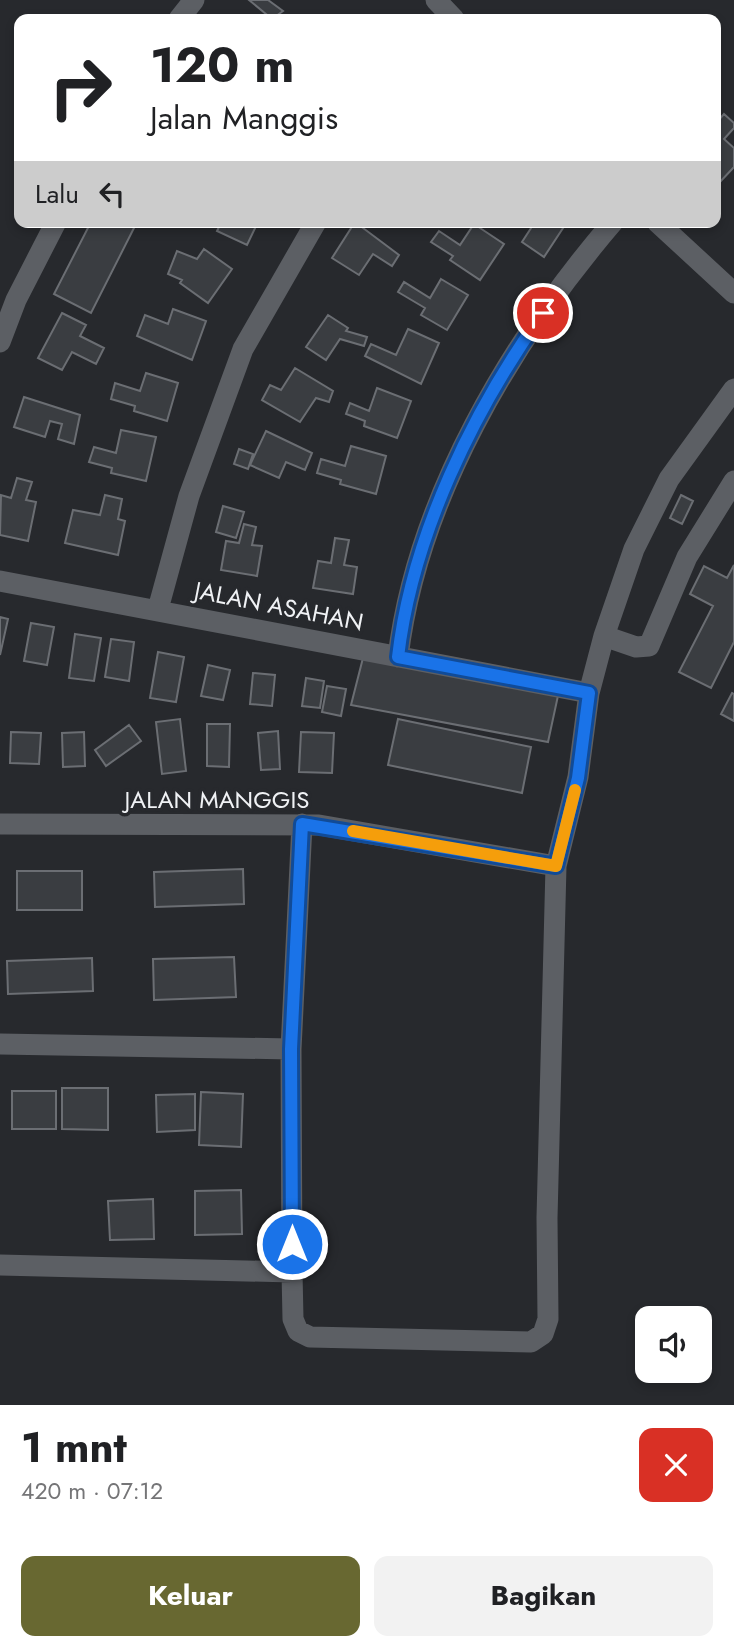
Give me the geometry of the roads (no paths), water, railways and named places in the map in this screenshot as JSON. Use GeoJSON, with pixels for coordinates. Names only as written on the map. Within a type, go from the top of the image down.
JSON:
{"type":"FeatureCollection","features":[{"type":"Feature","properties":{"kind":"street"},"geometry":{"type":"LineString","coordinates":[[183,14],[194,0]]}},
{"type":"Feature","properties":{"kind":"street"},"geometry":{"type":"LineString","coordinates":[[436,0],[449,14]]}},
{"type":"Feature","properties":{"kind":"street"},"geometry":{"type":"LineString","coordinates":[[0,342],[16,300],[53,228]]}},
{"type":"Feature","properties":{"kind":"street"},"geometry":{"type":"LineString","coordinates":[[158,609],[189,496],[243,348],[313,228]]}},
{"type":"Feature","properties":{"kind":"street"},"geometry":{"type":"LineString","coordinates":[[398,657],[410,592],[451,473],[487,400],[529,332],[607,228]]}},
{"type":"Feature","properties":{"kind":"street"},"geometry":{"type":"LineString","coordinates":[[664,228],[734,293]]}},
{"type":"Feature","properties":{"kind":"street"},"geometry":{"type":"LineString","coordinates":[[302,824],[291,1049],[293,1319],[298,1331],[310,1337],[531,1342],[543,1334],[548,1319],[547,1218],[556,866],[578,778],[589,693],[604,635],[634,549],[669,480],[734,389]]}},
{"type":"Feature","properties":{"kind":"street"},"geometry":{"type":"LineString","coordinates":[[604,635],[636,648],[649,646],[687,557],[734,481]]}},
{"type":"Feature","properties":{"kind":"street","name":"JALAN ASAHAN"},"geometry":{"type":"LineString","coordinates":[[0,580],[589,693]]}},
{"type":"Feature","properties":{"kind":"street","name":"JALAN MANGGIS"},"geometry":{"type":"LineString","coordinates":[[0,824],[302,824],[556,866]]}},
{"type":"Feature","properties":{"kind":"street"},"geometry":{"type":"LineString","coordinates":[[0,1044],[291,1049]]}},
{"type":"Feature","properties":{"kind":"street"},"geometry":{"type":"LineString","coordinates":[[0,1265],[292,1272]]}}]}
